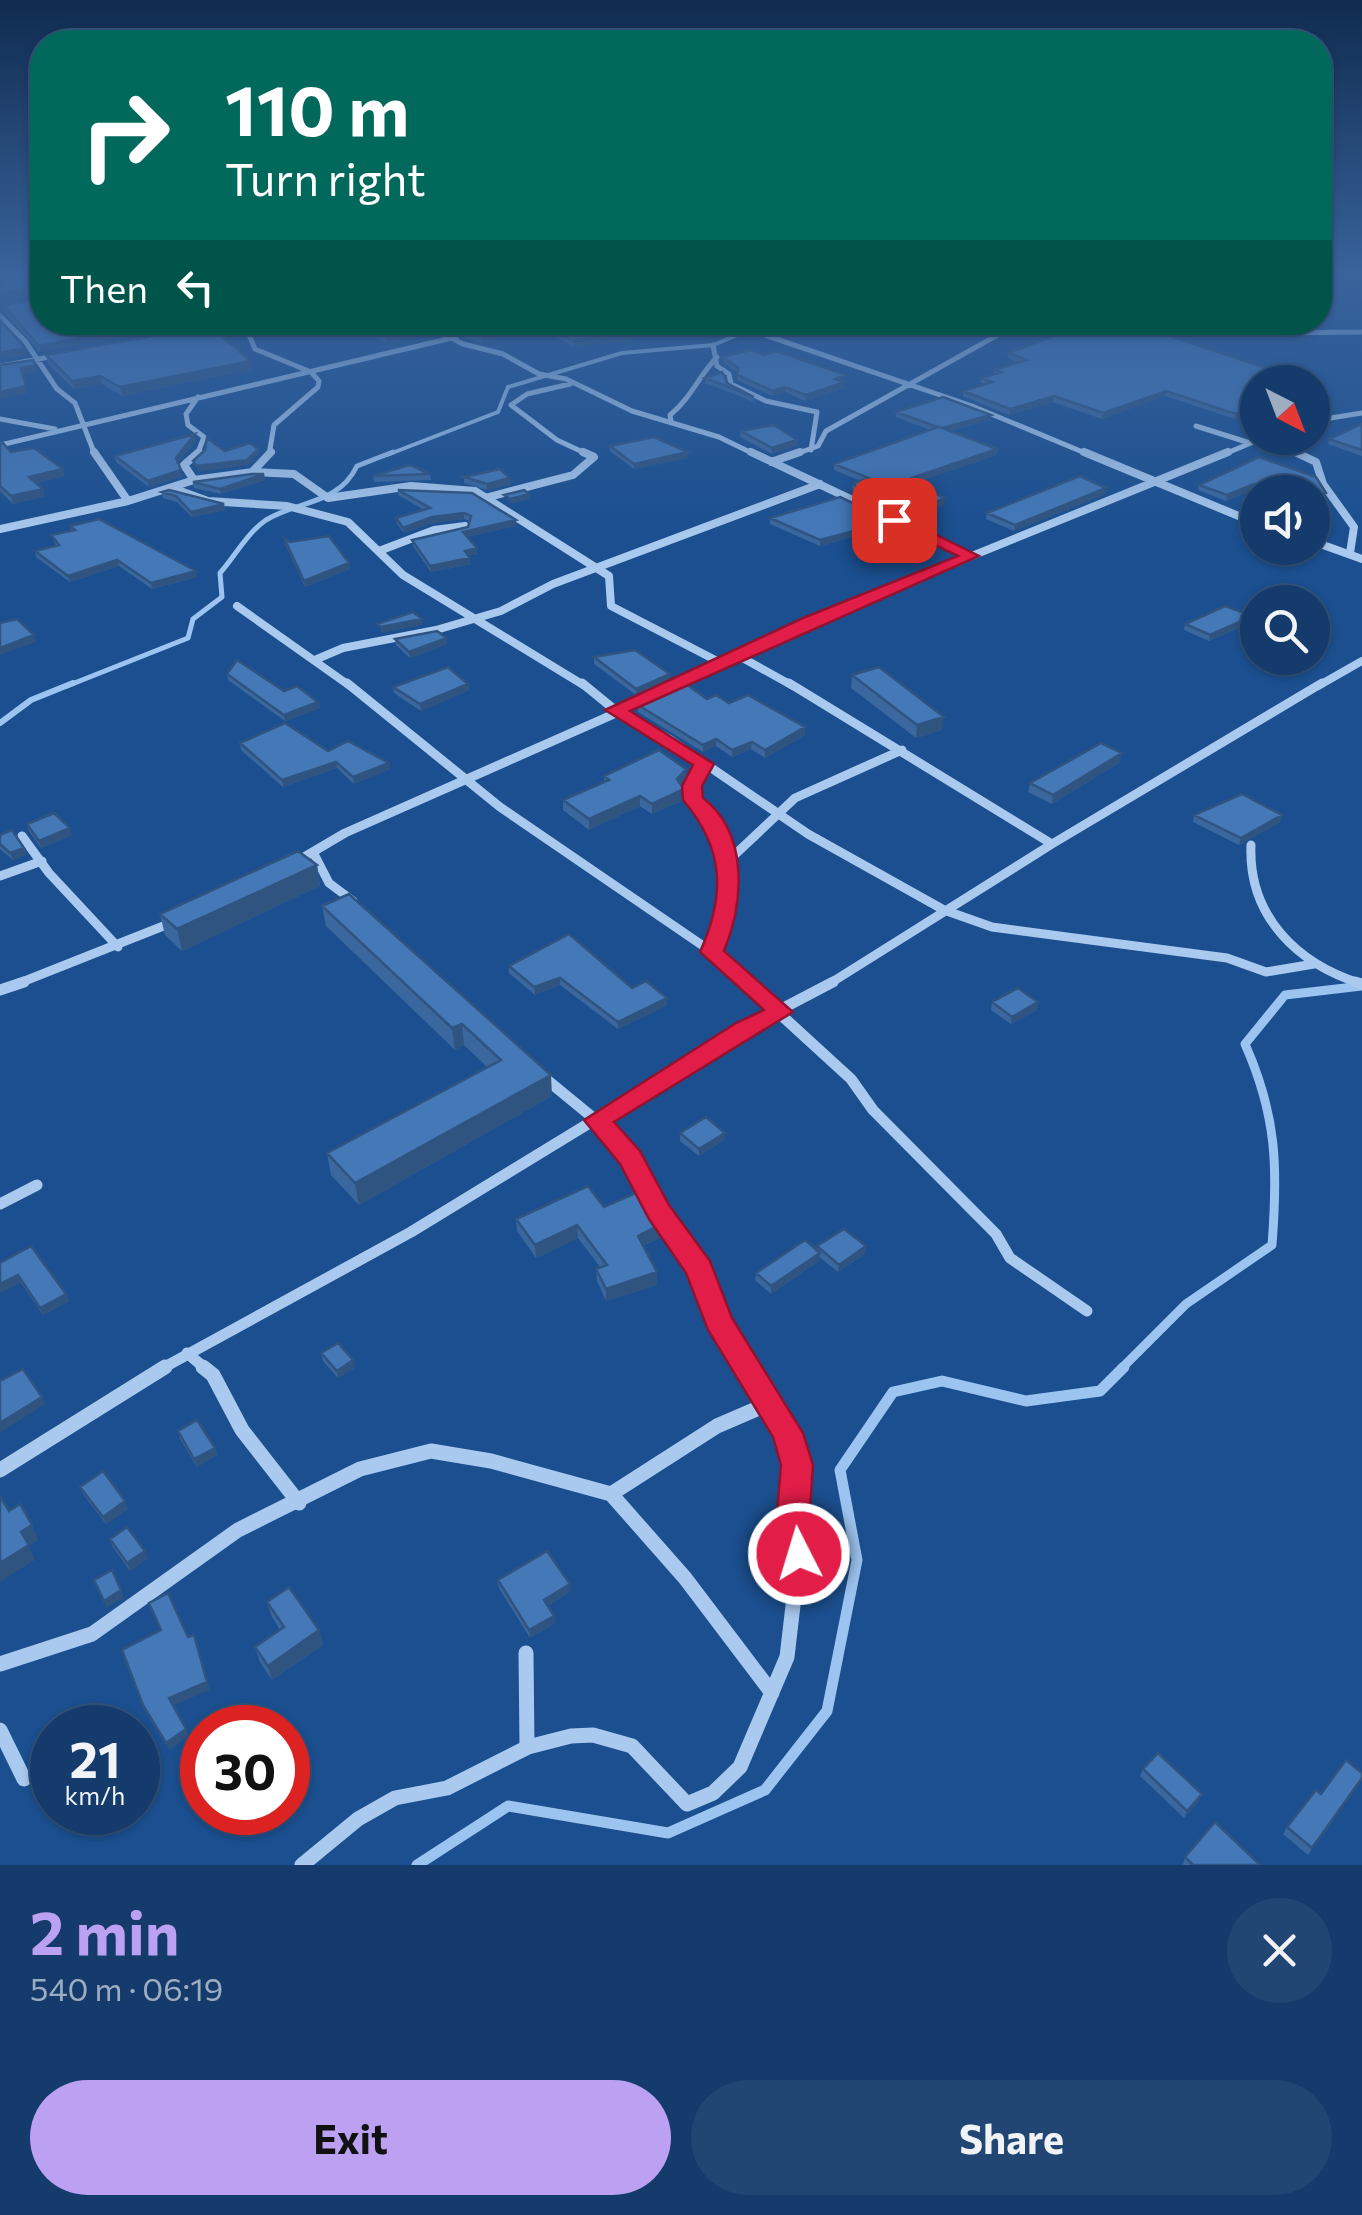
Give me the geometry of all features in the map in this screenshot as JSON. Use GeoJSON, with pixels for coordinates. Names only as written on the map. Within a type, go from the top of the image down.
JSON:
{"type":"FeatureCollection","features":[{"type":"Feature","properties":{"kind":"street"},"geometry":{"type":"LineString","coordinates":[[0,366],[26,361]]}},
{"type":"Feature","properties":{"kind":"street"},"geometry":{"type":"LineString","coordinates":[[37,361],[56,388],[75,403],[82,414],[80,425],[128,501]]}},
{"type":"Feature","properties":{"kind":"street"},"geometry":{"type":"LineString","coordinates":[[252,472],[272,451],[274,425],[318,387],[312,372],[285,361]]}},
{"type":"Feature","properties":{"kind":"street"},"geometry":{"type":"LineString","coordinates":[[0,445],[356,361]]}},
{"type":"Feature","properties":{"kind":"street"},"geometry":{"type":"LineString","coordinates":[[516,361],[539,374],[566,378],[570,384],[632,411],[719,438],[971,556]]}},
{"type":"Feature","properties":{"kind":"street"},"geometry":{"type":"LineString","coordinates":[[671,421],[670,414],[690,400],[700,375],[713,361]]}},
{"type":"Feature","properties":{"kind":"street"},"geometry":{"type":"LineString","coordinates":[[717,361],[717,366],[729,374],[731,384],[766,401],[818,412],[810,450]]}},
{"type":"Feature","properties":{"kind":"street"},"geometry":{"type":"LineString","coordinates":[[839,361],[912,386],[1240,517]]}},
{"type":"Feature","properties":{"kind":"street"},"geometry":{"type":"LineString","coordinates":[[770,463],[810,450],[826,431],[957,361]]}},
{"type":"Feature","properties":{"kind":"street"},"geometry":{"type":"LineString","coordinates":[[485,498],[573,476],[594,458],[556,440],[511,405],[527,394],[570,384]]}},
{"type":"Feature","properties":{"kind":"street"},"geometry":{"type":"LineString","coordinates":[[194,480],[184,464],[199,453],[204,437],[188,425],[186,414],[196,407],[198,398]]}},
{"type":"Feature","properties":{"kind":"street"},"geometry":{"type":"LineString","coordinates":[[1330,418],[1362,413]]}},
{"type":"Feature","properties":{"kind":"street"},"geometry":{"type":"LineString","coordinates":[[0,418],[61,430]]}},
{"type":"Feature","properties":{"kind":"street"},"geometry":{"type":"LineString","coordinates":[[1196,426],[1240,440]]}},
{"type":"Feature","properties":{"kind":"street"},"geometry":{"type":"LineString","coordinates":[[279,873],[344,833],[809,622],[1240,447]]}},
{"type":"Feature","properties":{"kind":"street"},"geometry":{"type":"LineString","coordinates":[[1301,455],[1316,462],[1323,484],[1354,527],[1350,553]]}},
{"type":"Feature","properties":{"kind":"street"},"geometry":{"type":"LineString","coordinates":[[0,529],[128,501],[194,480],[252,472],[294,474],[326,497],[411,486],[475,491],[600,568],[609,576],[611,606],[723,664]]}},
{"type":"Feature","properties":{"kind":"street"},"geometry":{"type":"LineString","coordinates":[[317,659],[342,648],[474,620],[553,584],[821,484]]}},
{"type":"Feature","properties":{"kind":"street"},"geometry":{"type":"LineString","coordinates":[[172,488],[208,501],[287,506],[348,522],[403,575],[565,670],[615,710],[776,812],[944,910],[992,927],[1227,958],[1266,972],[1314,964]]}},
{"type":"Feature","properties":{"kind":"street"},"geometry":{"type":"LineString","coordinates":[[378,551],[434,530],[466,526]]}},
{"type":"Feature","properties":{"kind":"street"},"geometry":{"type":"LineString","coordinates":[[1330,547],[1362,558]]}},
{"type":"Feature","properties":{"kind":"street"},"geometry":{"type":"LineString","coordinates":[[238,606],[317,659],[558,850],[712,952],[858,1087],[873,1110],[958,1200],[996,1234],[1010,1258],[1087,1311]]}},
{"type":"Feature","properties":{"kind":"street"},"geometry":{"type":"LineString","coordinates":[[739,656],[902,750],[1052,844]]}},
{"type":"Feature","properties":{"kind":"street"},"geometry":{"type":"LineString","coordinates":[[0,1470],[187,1353],[411,1232],[1362,661]]}},
{"type":"Feature","properties":{"kind":"street"},"geometry":{"type":"LineString","coordinates":[[726,863],[759,837],[776,812],[795,798],[902,750]]}},
{"type":"Feature","properties":{"kind":"street"},"geometry":{"type":"LineString","coordinates":[[704,764],[692,786],[694,800],[707,810],[724,844],[726,863],[723,927],[712,952]]}},
{"type":"Feature","properties":{"kind":"street"},"geometry":{"type":"LineString","coordinates":[[22,836],[118,947]]}},
{"type":"Feature","properties":{"kind":"street"},"geometry":{"type":"LineString","coordinates":[[1251,844],[1247,869],[1252,889],[1270,920],[1314,964],[1362,984]]}},
{"type":"Feature","properties":{"kind":"street"},"geometry":{"type":"LineString","coordinates":[[313,852],[330,883],[364,910]]}},
{"type":"Feature","properties":{"kind":"street"},"geometry":{"type":"LineString","coordinates":[[0,876],[42,861]]}},
{"type":"Feature","properties":{"kind":"street"},"geometry":{"type":"LineString","coordinates":[[0,990],[118,947],[184,917]]}},
{"type":"Feature","properties":{"kind":"street"},"geometry":{"type":"LineString","coordinates":[[302,1865],[359,1818],[397,1796],[442,1790],[527,1746],[578,1734],[619,1740],[651,1758],[673,1798],[687,1804],[713,1793],[740,1767],[787,1657],[799,1554],[792,1524],[797,1465],[788,1433],[718,1322],[700,1269],[658,1212],[630,1158],[598,1120],[524,1062]]}},
{"type":"Feature","properties":{"kind":"street"},"geometry":{"type":"LineString","coordinates":[[0,1204],[38,1185]]}},
{"type":"Feature","properties":{"kind":"street"},"geometry":{"type":"LineString","coordinates":[[187,1353],[213,1375],[242,1430],[299,1503]]}},
{"type":"Feature","properties":{"kind":"street"},"geometry":{"type":"LineString","coordinates":[[611,1494],[634,1484],[717,1426],[768,1404]]}},
{"type":"Feature","properties":{"kind":"street"},"geometry":{"type":"LineString","coordinates":[[0,1664],[92,1634],[238,1530],[299,1503],[360,1469],[430,1451],[491,1461],[611,1494],[649,1532],[730,1636],[756,1678],[772,1693]]}},
{"type":"Feature","properties":{"kind":"street"},"geometry":{"type":"LineString","coordinates":[[526,1653],[527,1746]]}},
{"type":"Feature","properties":{"kind":"street"},"geometry":{"type":"LineString","coordinates":[[0,1730],[24,1779]]}},
{"type":"Feature","properties":{"kind":"building"},"geometry":{"type":"Polygon","coordinates":[[[34,361],[36,365],[21,368],[26,386],[0,392],[0,365],[34,361]]]}},
{"type":"Feature","properties":{"kind":"building"},"geometry":{"type":"Polygon","coordinates":[[[52,361],[251,361],[120,387],[100,376],[72,381],[52,361]]]}},
{"type":"Feature","properties":{"kind":"building"},"geometry":{"type":"Polygon","coordinates":[[[728,361],[805,361],[846,375],[835,379],[845,382],[806,395],[785,387],[773,391],[737,375],[738,368],[728,361]]]}},
{"type":"Feature","properties":{"kind":"building"},"geometry":{"type":"Polygon","coordinates":[[[1024,361],[1245,361],[1257,365],[1240,365],[1240,412],[1236,414],[1166,391],[1103,413],[1054,396],[1010,409],[963,391],[992,382],[982,378],[1001,372],[994,370],[1024,361]]]}},
{"type":"Feature","properties":{"kind":"building"},"geometry":{"type":"Polygon","coordinates":[[[722,372],[727,383],[754,397],[705,378],[722,372]]]}},
{"type":"Feature","properties":{"kind":"building"},"geometry":{"type":"Polygon","coordinates":[[[943,397],[991,415],[942,428],[997,449],[906,480],[945,498],[910,513],[859,489],[853,483],[869,478],[834,464],[938,427],[896,412],[943,397]]]}},
{"type":"Feature","properties":{"kind":"building"},"geometry":{"type":"Polygon","coordinates":[[[1362,424],[1362,450],[1330,439],[1362,424]]]}},
{"type":"Feature","properties":{"kind":"building"},"geometry":{"type":"Polygon","coordinates":[[[774,425],[797,440],[772,448],[741,431],[774,425]]]}},
{"type":"Feature","properties":{"kind":"building"},"geometry":{"type":"Polygon","coordinates":[[[195,434],[176,458],[181,470],[148,481],[115,456],[195,434]]]}},
{"type":"Feature","properties":{"kind":"building"},"geometry":{"type":"Polygon","coordinates":[[[654,437],[688,452],[634,464],[610,446],[654,437]]]}},
{"type":"Feature","properties":{"kind":"building"},"geometry":{"type":"Polygon","coordinates":[[[207,438],[225,451],[250,443],[258,449],[247,460],[197,466],[193,461],[205,450],[207,438]]]}},
{"type":"Feature","properties":{"kind":"building"},"geometry":{"type":"Polygon","coordinates":[[[3,443],[11,452],[34,448],[63,469],[29,477],[43,489],[11,496],[0,486],[3,443]]]}},
{"type":"Feature","properties":{"kind":"building"},"geometry":{"type":"Polygon","coordinates":[[[1259,457],[1310,475],[1240,475],[1240,490],[1227,495],[1199,485],[1259,457]]]}},
{"type":"Feature","properties":{"kind":"building"},"geometry":{"type":"Polygon","coordinates":[[[410,465],[430,474],[373,476],[410,465]]]}},
{"type":"Feature","properties":{"kind":"building"},"geometry":{"type":"Polygon","coordinates":[[[500,469],[510,478],[487,484],[464,477],[500,469]]]}},
{"type":"Feature","properties":{"kind":"building"},"geometry":{"type":"Polygon","coordinates":[[[264,474],[220,489],[193,482],[264,474]]]}},
{"type":"Feature","properties":{"kind":"building"},"geometry":{"type":"Polygon","coordinates":[[[1080,476],[1106,488],[1015,525],[987,513],[1080,476]]]}},
{"type":"Feature","properties":{"kind":"building"},"geometry":{"type":"Polygon","coordinates":[[[169,490],[224,504],[191,512],[176,496],[162,492],[169,490]]]}},
{"type":"Feature","properties":{"kind":"building"},"geometry":{"type":"Polygon","coordinates":[[[398,490],[472,493],[516,520],[463,532],[477,548],[465,551],[470,558],[430,566],[412,540],[468,527],[471,516],[464,513],[432,517],[403,528],[396,518],[430,508],[398,490]]]}},
{"type":"Feature","properties":{"kind":"building"},"geometry":{"type":"Polygon","coordinates":[[[524,490],[529,494],[510,499],[504,495],[524,490]]]}},
{"type":"Feature","properties":{"kind":"building"},"geometry":{"type":"Polygon","coordinates":[[[840,497],[891,521],[820,540],[770,518],[840,497]]]}},
{"type":"Feature","properties":{"kind":"building"},"geometry":{"type":"Polygon","coordinates":[[[99,519],[196,571],[151,583],[117,560],[68,576],[35,551],[59,545],[51,535],[99,519]]]}},
{"type":"Feature","properties":{"kind":"building"},"geometry":{"type":"Polygon","coordinates":[[[329,536],[349,563],[304,581],[284,538],[290,542],[329,536]]]}},
{"type":"Feature","properties":{"kind":"building"},"geometry":{"type":"Polygon","coordinates":[[[1225,606],[1240,611],[1240,622],[1210,635],[1185,624],[1225,606]]]}},
{"type":"Feature","properties":{"kind":"building"},"geometry":{"type":"Polygon","coordinates":[[[413,612],[422,619],[381,627],[377,624],[413,612]]]}},
{"type":"Feature","properties":{"kind":"building"},"geometry":{"type":"Polygon","coordinates":[[[17,619],[34,635],[0,648],[0,623],[17,619]]]}},
{"type":"Feature","properties":{"kind":"building"},"geometry":{"type":"Polygon","coordinates":[[[437,631],[447,638],[409,652],[395,639],[437,631]]]}},
{"type":"Feature","properties":{"kind":"building"},"geometry":{"type":"Polygon","coordinates":[[[635,650],[670,674],[636,689],[594,657],[635,650]]]}},
{"type":"Feature","properties":{"kind":"building"},"geometry":{"type":"Polygon","coordinates":[[[237,660],[284,691],[297,686],[318,702],[284,715],[227,674],[237,660]]]}},
{"type":"Feature","properties":{"kind":"building"},"geometry":{"type":"Polygon","coordinates":[[[448,667],[468,684],[420,704],[393,687],[448,667]]]}},
{"type":"Feature","properties":{"kind":"building"},"geometry":{"type":"Polygon","coordinates":[[[879,667],[944,717],[917,725],[852,675],[879,667]]]}},
{"type":"Feature","properties":{"kind":"building"},"geometry":{"type":"Polygon","coordinates":[[[686,684],[707,699],[716,695],[729,703],[748,695],[805,727],[765,750],[752,742],[732,750],[716,739],[703,745],[638,705],[686,684]]]}},
{"type":"Feature","properties":{"kind":"building"},"geometry":{"type":"Polygon","coordinates":[[[285,723],[328,751],[348,741],[389,763],[353,777],[336,762],[282,780],[240,743],[285,723]]]}},
{"type":"Feature","properties":{"kind":"building"},"geometry":{"type":"Polygon","coordinates":[[[1101,743],[1122,753],[1053,795],[1030,783],[1101,743]]]}},
{"type":"Feature","properties":{"kind":"building"},"geometry":{"type":"Polygon","coordinates":[[[659,750],[686,769],[677,779],[684,789],[652,804],[640,796],[589,819],[563,800],[609,780],[604,776],[659,750]]]}},
{"type":"Feature","properties":{"kind":"building"},"geometry":{"type":"Polygon","coordinates":[[[1242,794],[1282,815],[1241,838],[1194,815],[1242,794]]]}},
{"type":"Feature","properties":{"kind":"building"},"geometry":{"type":"Polygon","coordinates":[[[54,813],[70,828],[39,841],[27,824],[54,813]]]}},
{"type":"Feature","properties":{"kind":"building"},"geometry":{"type":"Polygon","coordinates":[[[12,830],[24,848],[10,853],[0,844],[0,835],[12,830]]]}},
{"type":"Feature","properties":{"kind":"building"},"geometry":{"type":"Polygon","coordinates":[[[298,851],[317,865],[177,929],[160,914],[298,851]]]}},
{"type":"Feature","properties":{"kind":"building"},"geometry":{"type":"Polygon","coordinates":[[[349,894],[551,1075],[355,1183],[327,1153],[501,1060],[462,1024],[452,1028],[322,906],[349,894]]]}},
{"type":"Feature","properties":{"kind":"building"},"geometry":{"type":"Polygon","coordinates":[[[569,934],[632,988],[646,981],[667,998],[618,1022],[560,978],[534,987],[509,966],[569,934]]]}},
{"type":"Feature","properties":{"kind":"building"},"geometry":{"type":"Polygon","coordinates":[[[1018,988],[1038,1002],[1012,1017],[992,1002],[1018,988]]]}},
{"type":"Feature","properties":{"kind":"building"},"geometry":{"type":"Polygon","coordinates":[[[706,1117],[725,1133],[699,1149],[680,1133],[706,1117]]]}},
{"type":"Feature","properties":{"kind":"building"},"geometry":{"type":"Polygon","coordinates":[[[588,1186],[604,1207],[638,1192],[663,1223],[638,1236],[657,1272],[606,1289],[596,1269],[607,1265],[577,1225],[535,1245],[516,1219],[588,1186]]]}},
{"type":"Feature","properties":{"kind":"building"},"geometry":{"type":"Polygon","coordinates":[[[844,1229],[866,1246],[839,1265],[817,1246],[844,1229]]]}},
{"type":"Feature","properties":{"kind":"building"},"geometry":{"type":"Polygon","coordinates":[[[805,1240],[820,1253],[771,1286],[756,1273],[805,1240]]]}},
{"type":"Feature","properties":{"kind":"building"},"geometry":{"type":"Polygon","coordinates":[[[31,1246],[66,1294],[40,1308],[18,1275],[0,1284],[0,1263],[31,1246]]]}},
{"type":"Feature","properties":{"kind":"building"},"geometry":{"type":"Polygon","coordinates":[[[338,1343],[353,1360],[337,1371],[321,1353],[338,1343]]]}},
{"type":"Feature","properties":{"kind":"building"},"geometry":{"type":"Polygon","coordinates":[[[23,1369],[42,1397],[0,1423],[0,1381],[23,1369]]]}},
{"type":"Feature","properties":{"kind":"building"},"geometry":{"type":"Polygon","coordinates":[[[197,1420],[215,1448],[194,1459],[178,1431],[197,1420]]]}},
{"type":"Feature","properties":{"kind":"building"},"geometry":{"type":"Polygon","coordinates":[[[103,1471],[125,1501],[103,1517],[80,1487],[103,1471]]]}},
{"type":"Feature","properties":{"kind":"building"},"geometry":{"type":"Polygon","coordinates":[[[0,1496],[9,1511],[20,1504],[32,1525],[21,1532],[29,1545],[0,1563],[0,1496]]]}},
{"type":"Feature","properties":{"kind":"building"},"geometry":{"type":"Polygon","coordinates":[[[127,1527],[145,1551],[127,1563],[110,1539],[127,1527]]]}},
{"type":"Feature","properties":{"kind":"building"},"geometry":{"type":"Polygon","coordinates":[[[547,1551],[570,1584],[544,1600],[554,1616],[529,1630],[498,1580],[547,1551]]]}},
{"type":"Feature","properties":{"kind":"building"},"geometry":{"type":"Polygon","coordinates":[[[112,1570],[121,1590],[104,1601],[94,1580],[112,1570]]]}},
{"type":"Feature","properties":{"kind":"building"},"geometry":{"type":"Polygon","coordinates":[[[289,1587],[319,1630],[268,1666],[255,1647],[284,1627],[267,1602],[289,1587]]]}},
{"type":"Feature","properties":{"kind":"building"},"geometry":{"type":"Polygon","coordinates":[[[168,1593],[188,1637],[194,1635],[207,1682],[169,1698],[180,1718],[180,1733],[166,1743],[160,1733],[160,1705],[143,1705],[122,1650],[161,1630],[149,1603],[168,1593]]]}},
{"type":"Feature","properties":{"kind":"building"},"geometry":{"type":"Polygon","coordinates":[[[1158,1753],[1202,1794],[1187,1811],[1143,1769],[1158,1753]]]}},
{"type":"Feature","properties":{"kind":"building"},"geometry":{"type":"Polygon","coordinates":[[[1346,1760],[1362,1773],[1362,1778],[1312,1848],[1287,1827],[1316,1790],[1321,1794],[1346,1760]]]}},
{"type":"Feature","properties":{"kind":"building"},"geometry":{"type":"Polygon","coordinates":[[[1215,1822],[1260,1865],[1193,1865],[1185,1857],[1215,1822]]]}},
{"type":"Feature","properties":{"kind":"waterway"},"geometry":{"type":"LineString","coordinates":[[387,455],[498,412],[508,387],[595,361]]}},
{"type":"Feature","properties":{"kind":"waterway"},"geometry":{"type":"LineString","coordinates":[[67,686],[188,638],[193,619],[222,597],[220,573],[259,525],[329,495],[349,479],[357,466],[393,452]]}},
{"type":"Feature","properties":{"kind":"waterway"},"geometry":{"type":"LineString","coordinates":[[0,723],[31,700],[73,683]]}},
{"type":"Feature","properties":{"kind":"waterway"},"geometry":{"type":"LineString","coordinates":[[1121,1369],[1186,1304],[1272,1245],[1273,1143],[1264,1095],[1245,1044],[1285,995],[1362,986]]}},
{"type":"Feature","properties":{"kind":"waterway"},"geometry":{"type":"LineString","coordinates":[[417,1865],[508,1806],[668,1833],[765,1790],[827,1711],[857,1560],[840,1470],[893,1392],[942,1381],[1026,1401],[1100,1391],[1124,1367]]}},
{"type":"Feature","properties":{"kind":"route"},"geometry":{"type":"LineString","coordinates":[[799,1554],[792,1524],[797,1465],[788,1433],[718,1322],[712,1295],[700,1269],[658,1212],[630,1158],[598,1120],[745,1028],[781,1012],[712,952],[723,927],[728,879],[724,844],[707,810],[694,800],[692,786],[704,764],[668,738],[615,710],[680,686],[809,622],[971,556],[894,520]]}}]}
